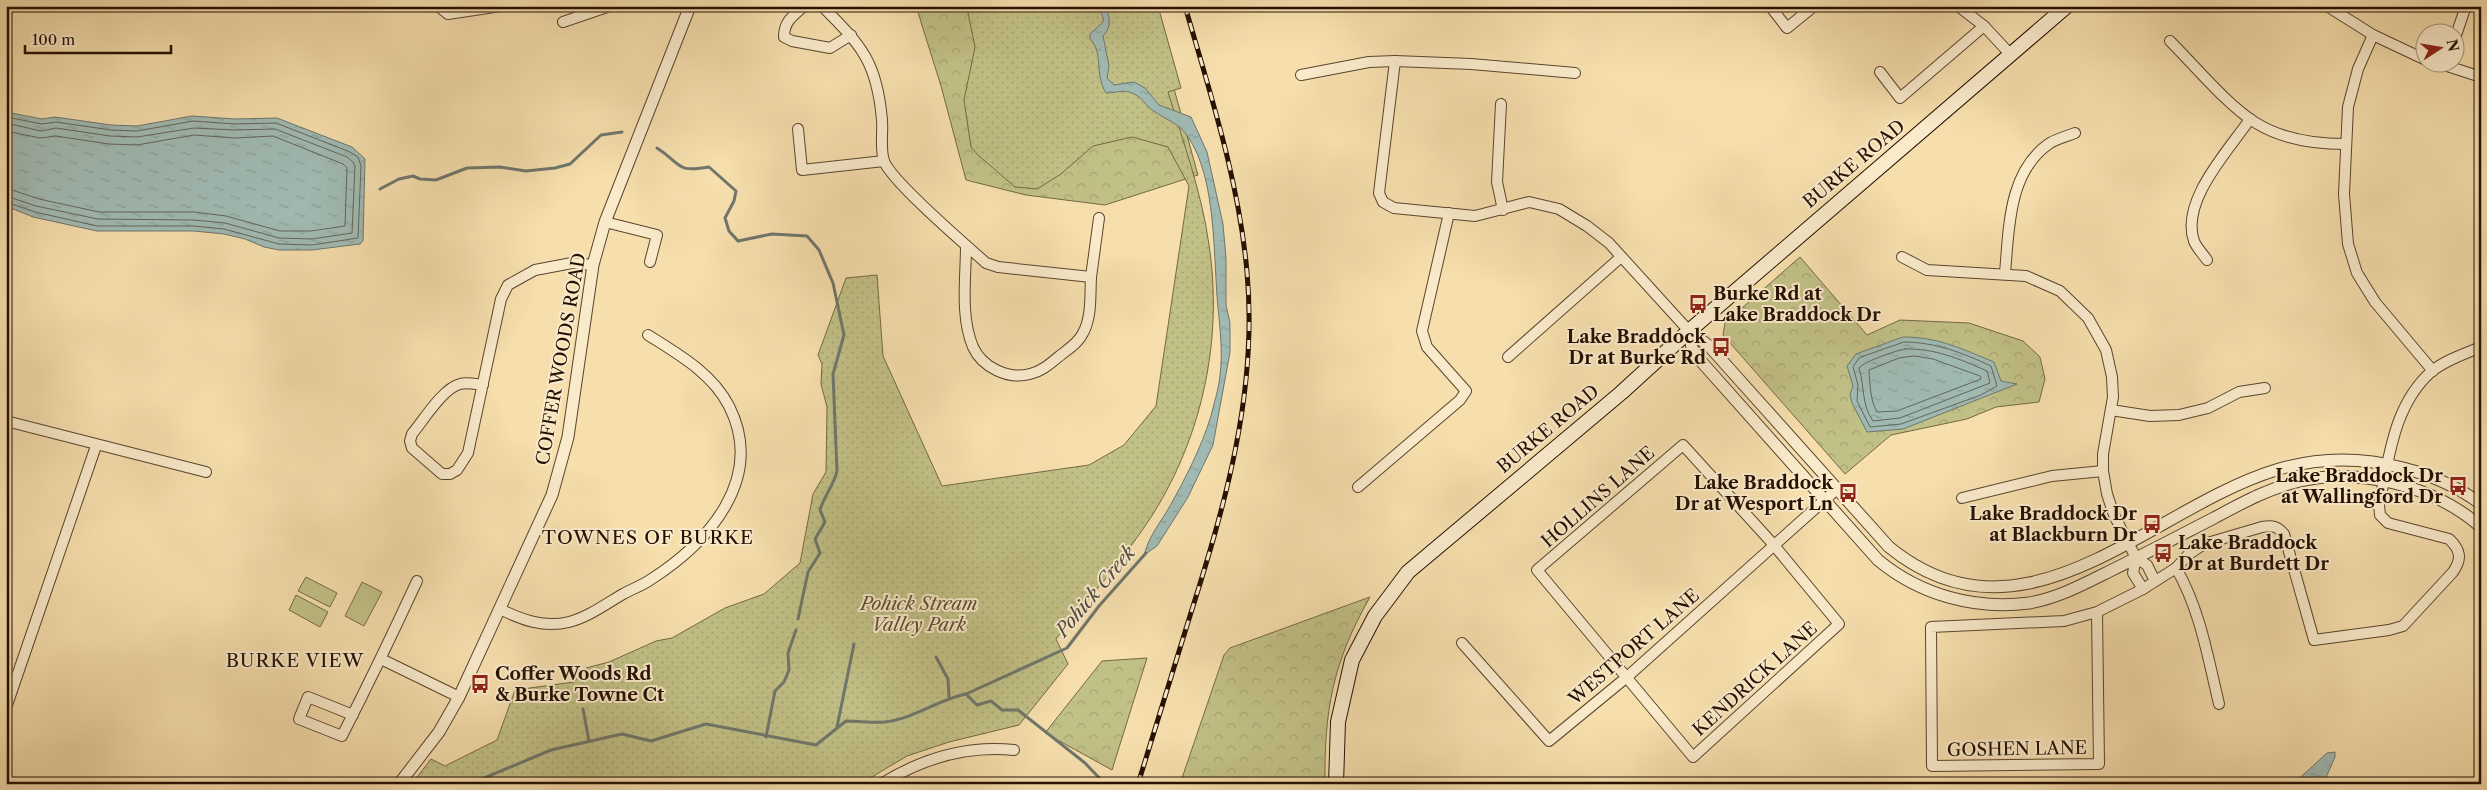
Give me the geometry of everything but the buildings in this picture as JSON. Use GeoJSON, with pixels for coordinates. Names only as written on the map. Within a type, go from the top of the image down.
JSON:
{"type":"FeatureCollection","features":[{"type":"Feature","properties":{"kind":"main road","name":"BURKE ROAD"},"geometry":{"type":"LineString","coordinates":[[1336,784],[1338,722],[1346,679],[1362,638],[1397,584],[1419,561],[1549,455],[1689,331],[2067,6]]}},
{"type":"Feature","properties":{"kind":"street"},"geometry":{"type":"LineString","coordinates":[[438,6],[448,14],[501,6]]}},
{"type":"Feature","properties":{"kind":"street"},"geometry":{"type":"LineString","coordinates":[[563,22],[610,6]]}},
{"type":"Feature","properties":{"kind":"street","name":"COFFER WOODS ROAD"},"geometry":{"type":"LineString","coordinates":[[399,784],[436,736],[459,697],[552,495],[564,458],[593,265],[605,222],[690,6]]}},
{"type":"Feature","properties":{"kind":"street"},"geometry":{"type":"LineString","coordinates":[[804,6],[788,20],[784,28],[784,37],[792,41],[830,48],[851,35]]}},
{"type":"Feature","properties":{"kind":"street"},"geometry":{"type":"LineString","coordinates":[[822,6],[863,50],[876,77],[882,118],[884,161],[896,179],[986,263],[998,267],[1091,277]]}},
{"type":"Feature","properties":{"kind":"street"},"geometry":{"type":"LineString","coordinates":[[1770,6],[1787,28],[1814,6]]}},
{"type":"Feature","properties":{"kind":"street"},"geometry":{"type":"LineString","coordinates":[[1958,6],[1984,26],[2011,55]]}},
{"type":"Feature","properties":{"kind":"street"},"geometry":{"type":"LineString","coordinates":[[2327,6],[2373,36],[2414,54]]}},
{"type":"Feature","properties":{"kind":"street"},"geometry":{"type":"LineString","coordinates":[[2461,22],[2466,6]]}},
{"type":"Feature","properties":{"kind":"street"},"geometry":{"type":"LineString","coordinates":[[1880,72],[1900,98],[1984,26]]}},
{"type":"Feature","properties":{"kind":"street"},"geometry":{"type":"LineString","coordinates":[[2373,36],[2351,89],[2345,144],[2345,219],[2348,244],[2354,264],[2375,302],[2433,371]]}},
{"type":"Feature","properties":{"kind":"street"},"geometry":{"type":"LineString","coordinates":[[2170,41],[2250,119],[2264,128],[2311,142],[2345,144]]}},
{"type":"Feature","properties":{"kind":"street"},"geometry":{"type":"LineString","coordinates":[[1301,75],[1369,62],[1395,61],[1471,64],[1575,73]]}},
{"type":"Feature","properties":{"kind":"street"},"geometry":{"type":"LineString","coordinates":[[1395,61],[1379,193],[1383,202],[1394,208],[1475,216],[1529,202],[1559,209],[1600,235],[1689,331],[1709,346],[1876,534],[1903,559],[1933,574],[1966,584],[2010,587],[2036,583],[2063,575],[2236,487],[2276,470],[2332,460],[2388,464],[2429,476],[2451,486],[2481,504]]}},
{"type":"Feature","properties":{"kind":"street"},"geometry":{"type":"LineString","coordinates":[[2464,71],[2481,77]]}},
{"type":"Feature","properties":{"kind":"street"},"geometry":{"type":"LineString","coordinates":[[1501,104],[1497,182],[1503,210]]}},
{"type":"Feature","properties":{"kind":"street"},"geometry":{"type":"LineString","coordinates":[[2207,260],[2194,241],[2192,228],[2195,203],[2200,190],[2250,119]]}},
{"type":"Feature","properties":{"kind":"street"},"geometry":{"type":"LineString","coordinates":[[798,129],[802,170],[884,161]]}},
{"type":"Feature","properties":{"kind":"street"},"geometry":{"type":"LineString","coordinates":[[2005,273],[2010,211],[2021,180],[2042,150],[2051,142],[2075,133]]}},
{"type":"Feature","properties":{"kind":"street"},"geometry":{"type":"LineString","coordinates":[[1358,487],[1460,400],[1466,391],[1427,347],[1422,331],[1449,213]]}},
{"type":"Feature","properties":{"kind":"street"},"geometry":{"type":"LineString","coordinates":[[966,245],[966,319],[974,349],[983,362],[1000,372],[1014,376],[1030,374],[1044,368],[1082,335],[1087,325],[1099,218]]}},
{"type":"Feature","properties":{"kind":"street"},"geometry":{"type":"LineString","coordinates":[[605,222],[657,235],[650,262]]}},
{"type":"Feature","properties":{"kind":"street"},"geometry":{"type":"LineString","coordinates":[[1508,357],[1622,257]]}},
{"type":"Feature","properties":{"kind":"street"},"geometry":{"type":"LineString","coordinates":[[1902,257],[1927,270],[2005,273],[2026,276],[2049,285],[2070,300],[2088,318],[2102,340],[2110,363],[2113,397],[2104,442],[2103,471],[2107,494],[2114,515],[2136,558],[2147,565],[2155,581]]}},
{"type":"Feature","properties":{"kind":"street"},"geometry":{"type":"LineString","coordinates":[[483,385],[468,382],[458,384],[448,390],[412,434],[410,441],[412,448],[442,474],[450,474],[458,470],[468,453],[483,385],[501,299],[508,285],[535,270],[572,263],[593,265]]}},
{"type":"Feature","properties":{"kind":"street"},"geometry":{"type":"LineString","coordinates":[[1689,331],[1692,348],[1699,360],[1863,545],[1893,573],[1927,590],[1971,602],[2011,604],[2050,598],[2078,587],[2244,502],[2281,486],[2332,477],[2384,481],[2423,492],[2461,511],[2481,526]]}},
{"type":"Feature","properties":{"kind":"street"},"geometry":{"type":"LineString","coordinates":[[500,608],[521,619],[535,623],[568,622],[585,616],[649,581],[661,572],[701,538],[724,510],[736,481],[742,448],[729,406],[695,366],[648,335]]}},
{"type":"Feature","properties":{"kind":"street"},"geometry":{"type":"LineString","coordinates":[[2097,612],[2143,589],[2176,568],[2189,554],[2204,544],[2271,526],[2278,528],[2284,534],[2314,640],[2389,630],[2403,626],[2453,572],[2459,564],[2460,556],[2457,546],[2449,539],[2388,523],[2380,515],[2379,505],[2393,435],[2414,393],[2433,371],[2450,360],[2481,347]]}},
{"type":"Feature","properties":{"kind":"street"},"geometry":{"type":"LineString","coordinates":[[2111,410],[2150,416],[2179,415],[2208,408],[2239,392],[2265,388]]}},
{"type":"Feature","properties":{"kind":"street"},"geometry":{"type":"LineString","coordinates":[[6,422],[206,472]]}},
{"type":"Feature","properties":{"kind":"street","name":"HOLLINS LANE"},"geometry":{"type":"LineString","coordinates":[[1627,677],[1537,570],[1684,445],[1773,544]]}},
{"type":"Feature","properties":{"kind":"street"},"geometry":{"type":"LineString","coordinates":[[6,708],[96,446]]}},
{"type":"Feature","properties":{"kind":"street"},"geometry":{"type":"LineString","coordinates":[[1962,498],[2052,476],[2103,471]]}},
{"type":"Feature","properties":{"kind":"street","name":"WESTPORT LANE"},"geometry":{"type":"LineString","coordinates":[[1462,643],[1549,741],[1627,677],[1773,544],[1837,489]]}},
{"type":"Feature","properties":{"kind":"street","name":"KENDRICK LANE"},"geometry":{"type":"LineString","coordinates":[[1627,677],[1694,757],[1839,624],[1773,544]]}},
{"type":"Feature","properties":{"kind":"street"},"geometry":{"type":"LineString","coordinates":[[2136,558],[2134,573],[2143,589]]}},
{"type":"Feature","properties":{"kind":"street"},"geometry":{"type":"LineString","coordinates":[[2176,568],[2190,594],[2206,646],[2219,704]]}},
{"type":"Feature","properties":{"kind":"street"},"geometry":{"type":"LineString","coordinates":[[353,715],[308,697],[300,718],[342,736],[353,715],[381,660],[417,581]]}},
{"type":"Feature","properties":{"kind":"street","name":"GOSHEN LANE"},"geometry":{"type":"LineString","coordinates":[[2097,612],[2099,764],[1932,766],[1931,627],[2064,621],[2097,612]]}},
{"type":"Feature","properties":{"kind":"street"},"geometry":{"type":"LineString","coordinates":[[381,660],[459,697]]}},
{"type":"Feature","properties":{"kind":"street"},"geometry":{"type":"LineString","coordinates":[[882,784],[914,766],[939,757],[977,748],[1014,750]]}},
{"type":"Feature","properties":{"kind":"green space"},"geometry":{"type":"Polygon","coordinates":[[[916,6],[1151,6],[1198,175],[1105,205],[1026,195],[966,180],[941,86],[916,6]]]}},
{"type":"Feature","properties":{"kind":"green space","name":"Pohick Stream Valley Park"},"geometry":{"type":"Polygon","coordinates":[[[962,6],[1158,6],[1181,88],[1168,92],[1197,187],[1206,226],[1213,280],[1213,315],[1211,350],[1196,418],[1185,451],[1153,514],[1119,562],[1056,639],[1068,664],[1019,725],[949,742],[907,756],[860,784],[412,784],[431,759],[445,766],[497,740],[515,690],[574,682],[586,668],[609,662],[656,641],[672,638],[725,608],[764,594],[800,563],[813,494],[826,472],[827,407],[821,384],[822,364],[818,355],[846,278],[877,275],[883,356],[942,486],[1089,465],[1124,445],[1156,406],[1189,186],[1168,147],[1132,137],[1093,146],[1061,174],[1037,189],[1015,187],[971,147],[964,100],[975,47],[968,13],[962,6]]]}},
{"type":"Feature","properties":{"kind":"green space"},"geometry":{"type":"Polygon","coordinates":[[[1800,257],[1867,335],[1900,320],[1969,323],[2023,341],[2040,357],[2045,379],[2039,402],[1996,407],[1967,419],[1891,435],[1845,474],[1723,335],[1725,323],[1800,257]]]}},
{"type":"Feature","properties":{"kind":"green space"},"geometry":{"type":"Polygon","coordinates":[[[306,577],[337,593],[330,607],[298,591],[306,577]]]}},
{"type":"Feature","properties":{"kind":"green space"},"geometry":{"type":"Polygon","coordinates":[[[362,582],[382,592],[364,626],[345,616],[362,582]]]}},
{"type":"Feature","properties":{"kind":"green space"},"geometry":{"type":"Polygon","coordinates":[[[296,595],[328,612],[320,627],[289,610],[296,595]]]}},
{"type":"Feature","properties":{"kind":"green space"},"geometry":{"type":"Polygon","coordinates":[[[1370,597],[1347,643],[1333,687],[1326,733],[1325,784],[1180,784],[1224,655],[1230,648],[1370,597]]]}},
{"type":"Feature","properties":{"kind":"green space"},"geometry":{"type":"Polygon","coordinates":[[[1147,658],[1112,770],[1045,733],[1102,661],[1147,658]]]}},
{"type":"Feature","properties":{"kind":"water"},"geometry":{"type":"Polygon","coordinates":[[[1091,6],[1105,6],[1109,18],[1108,29],[1103,36],[1109,66],[1107,78],[1114,85],[1134,82],[1145,88],[1159,105],[1191,117],[1207,152],[1223,224],[1226,258],[1226,305],[1230,323],[1230,352],[1213,445],[1188,497],[1157,546],[1144,555],[1152,535],[1170,506],[1198,451],[1211,416],[1219,385],[1221,349],[1212,219],[1204,174],[1197,154],[1184,132],[1177,125],[1151,110],[1134,94],[1124,91],[1106,93],[1102,86],[1097,51],[1090,39],[1090,34],[1103,22],[1103,16],[1099,10],[1091,6]]]}},
{"type":"Feature","properties":{"kind":"water"},"geometry":{"type":"Polygon","coordinates":[[[6,112],[42,119],[55,117],[111,125],[137,126],[192,116],[235,119],[277,118],[352,147],[365,159],[363,241],[360,244],[312,250],[279,250],[224,234],[194,231],[97,231],[33,217],[6,206],[6,112]]]}},
{"type":"Feature","properties":{"kind":"water"},"geometry":{"type":"Polygon","coordinates":[[[1903,337],[1939,341],[1994,362],[2001,381],[2017,384],[1903,429],[1867,432],[1852,403],[1850,394],[1853,386],[1847,366],[1856,354],[1903,337]]]}},
{"type":"Feature","properties":{"kind":"water"},"geometry":{"type":"Polygon","coordinates":[[[2335,752],[2335,757],[2323,784],[2293,784],[2327,753],[2335,752]]]}},
{"type":"Feature","properties":{"kind":"waterway"},"geometry":{"type":"LineString","coordinates":[[380,189],[399,179],[413,176],[420,179],[436,180],[467,168],[500,167],[526,171],[555,168],[570,164],[601,135],[622,132]]}},
{"type":"Feature","properties":{"kind":"waterway"},"geometry":{"type":"LineString","coordinates":[[657,148],[684,168],[698,169],[709,167],[736,191],[734,201],[725,218],[729,231],[738,241],[772,234],[807,236],[819,250],[833,283],[844,335],[833,374],[837,471],[820,510],[825,522],[815,539],[820,553],[808,572],[798,619]]}},
{"type":"Feature","properties":{"kind":"waterway","name":"Pohick Creek"},"geometry":{"type":"LineString","coordinates":[[470,784],[551,750],[622,734],[651,741],[706,724],[816,745],[846,721],[885,722],[906,717],[946,700],[966,694],[1067,648],[1099,606],[1146,553]]}},
{"type":"Feature","properties":{"kind":"waterway"},"geometry":{"type":"LineString","coordinates":[[766,737],[775,691],[784,682],[789,670],[788,653],[796,630]]}},
{"type":"Feature","properties":{"kind":"waterway"},"geometry":{"type":"LineString","coordinates":[[837,727],[854,644]]}},
{"type":"Feature","properties":{"kind":"waterway"},"geometry":{"type":"LineString","coordinates":[[936,657],[948,679],[949,697]]}},
{"type":"Feature","properties":{"kind":"waterway"},"geometry":{"type":"LineString","coordinates":[[966,694],[977,705],[991,701],[1002,710],[1018,710],[1085,763],[1105,784]]}},
{"type":"Feature","properties":{"kind":"waterway"},"geometry":{"type":"LineString","coordinates":[[583,709],[589,741]]}},
{"type":"Feature","properties":{"kind":"railway"},"geometry":{"type":"LineString","coordinates":[[1138,784],[1215,534],[1236,448],[1248,361],[1247,272],[1237,204],[1222,138],[1185,6]]}},
{"type":"Feature","properties":{"kind":"place","name":"Burke Rd at Lake Braddock Dr"},"geometry":{"type":"Point","coordinates":[1698,304]}},
{"type":"Feature","properties":{"kind":"place","name":"Lake Braddock Dr at Burke Rd"},"geometry":{"type":"Point","coordinates":[1721,347]}},
{"type":"Feature","properties":{"kind":"place","name":"Lake Braddock Dr at Wallingford Dr"},"geometry":{"type":"Point","coordinates":[2458,486]}},
{"type":"Feature","properties":{"kind":"place","name":"Lake Braddock Dr at Wesport Ln"},"geometry":{"type":"Point","coordinates":[1848,493]}},
{"type":"Feature","properties":{"kind":"place","name":"Lake Braddock Dr at Blackburn Dr"},"geometry":{"type":"Point","coordinates":[2152,524]}},
{"type":"Feature","properties":{"kind":"place","name":"Lake Braddock Dr at Burdett Dr"},"geometry":{"type":"Point","coordinates":[2163,553]}},
{"type":"Feature","properties":{"kind":"place","name":"Coffer Woods Rd & Burke Towne Ct"},"geometry":{"type":"Point","coordinates":[480,684]}},
{"type":"Feature","properties":{"kind":"district","name":"TOWNES OF BURKE"},"geometry":{"type":"Point","coordinates":[648,537]}},
{"type":"Feature","properties":{"kind":"district","name":"BURKE VIEW"},"geometry":{"type":"Point","coordinates":[295,660]}}]}
